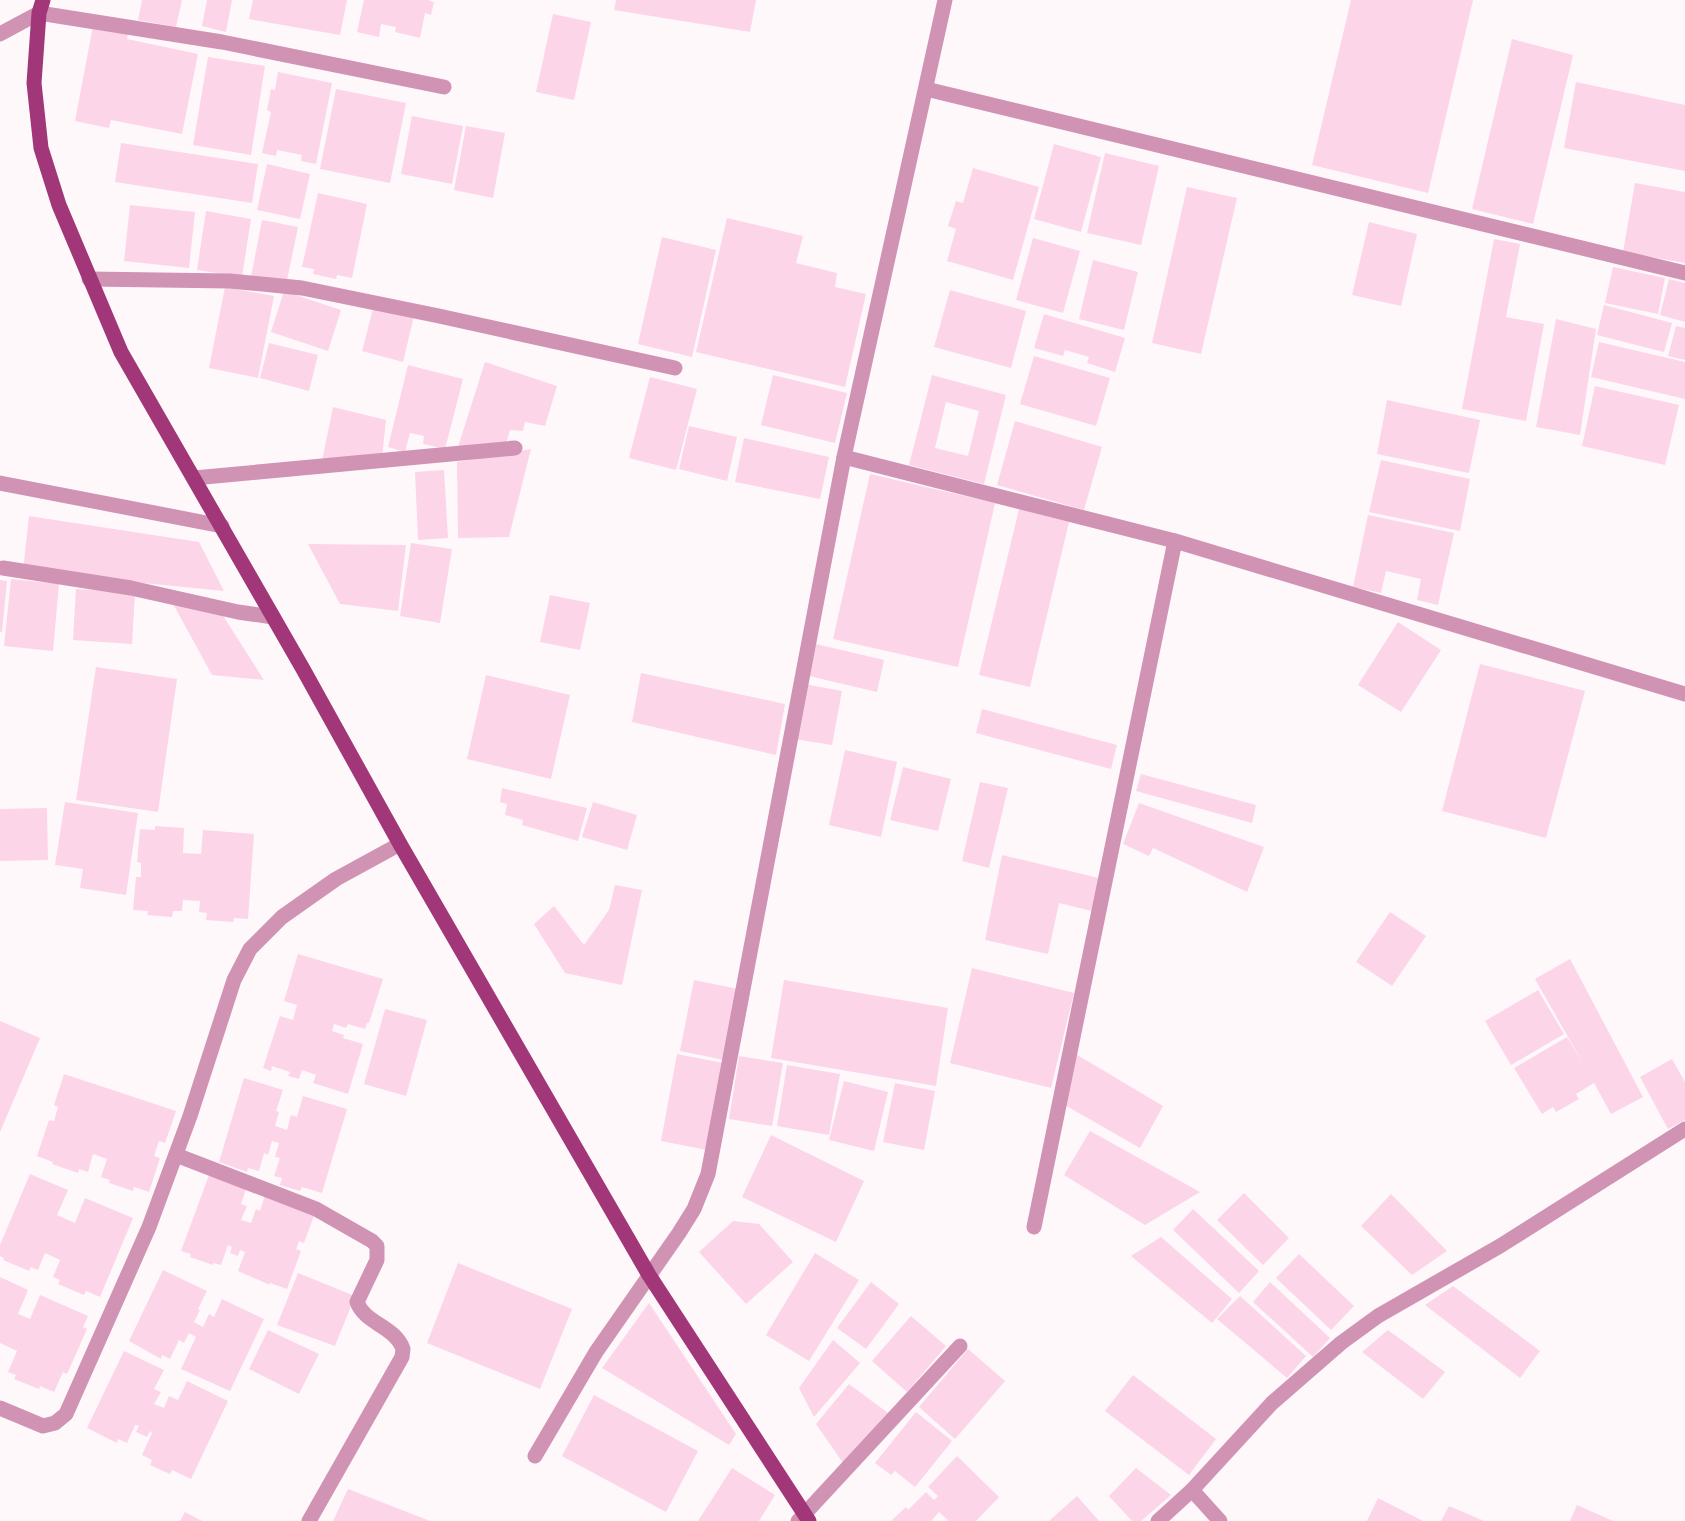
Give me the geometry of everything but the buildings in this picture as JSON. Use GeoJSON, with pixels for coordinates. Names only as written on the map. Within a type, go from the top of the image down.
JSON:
{"type":"FeatureCollection","features":[{"type":"Feature","properties":{"kind":"main road"},"geometry":{"type":"LineString","coordinates":[[41,7],[34,83],[40,148],[59,205],[121,352],[222,526],[400,844],[649,1275],[804,1518]]}},
{"type":"Feature","properties":{"kind":"street"},"geometry":{"type":"LineString","coordinates":[[535,1456],[596,1352],[694,1209],[708,1174],[844,457],[945,0]]}},
{"type":"Feature","properties":{"kind":"street"},"geometry":{"type":"LineString","coordinates":[[0,34],[41,7],[444,87]]}},
{"type":"Feature","properties":{"kind":"street"},"geometry":{"type":"LineString","coordinates":[[926,89],[1685,273]]}},
{"type":"Feature","properties":{"kind":"street"},"geometry":{"type":"LineString","coordinates":[[89,279],[230,281],[302,288],[675,368]]}},
{"type":"Feature","properties":{"kind":"street"},"geometry":{"type":"LineString","coordinates":[[194,478],[515,448]]}},
{"type":"Feature","properties":{"kind":"street"},"geometry":{"type":"LineString","coordinates":[[844,457],[1174,541],[1685,694]]}},
{"type":"Feature","properties":{"kind":"street"},"geometry":{"type":"LineString","coordinates":[[0,483],[222,526]]}},
{"type":"Feature","properties":{"kind":"street"},"geometry":{"type":"LineString","coordinates":[[1034,1227],[1174,541]]}},
{"type":"Feature","properties":{"kind":"street"},"geometry":{"type":"LineString","coordinates":[[3,568],[131,588],[238,612],[273,617]]}},
{"type":"Feature","properties":{"kind":"street"},"geometry":{"type":"LineString","coordinates":[[0,1408],[43,1426],[55,1424],[66,1414],[148,1227],[176,1155],[234,980],[250,949],[282,917],[336,879],[400,844]]}},
{"type":"Feature","properties":{"kind":"street"},"geometry":{"type":"LineString","coordinates":[[1158,1521],[1192,1490],[1272,1403],[1341,1343],[1378,1316],[1500,1246],[1685,1129]]}},
{"type":"Feature","properties":{"kind":"street"},"geometry":{"type":"LineString","coordinates":[[176,1155],[316,1209],[377,1246],[377,1260],[357,1302],[360,1310],[396,1335],[403,1349],[402,1357],[309,1521]]}},
{"type":"Feature","properties":{"kind":"street"},"geometry":{"type":"LineString","coordinates":[[804,1518],[960,1346]]}},
{"type":"Feature","properties":{"kind":"street"},"geometry":{"type":"LineString","coordinates":[[1192,1490],[1220,1521]]}}]}
